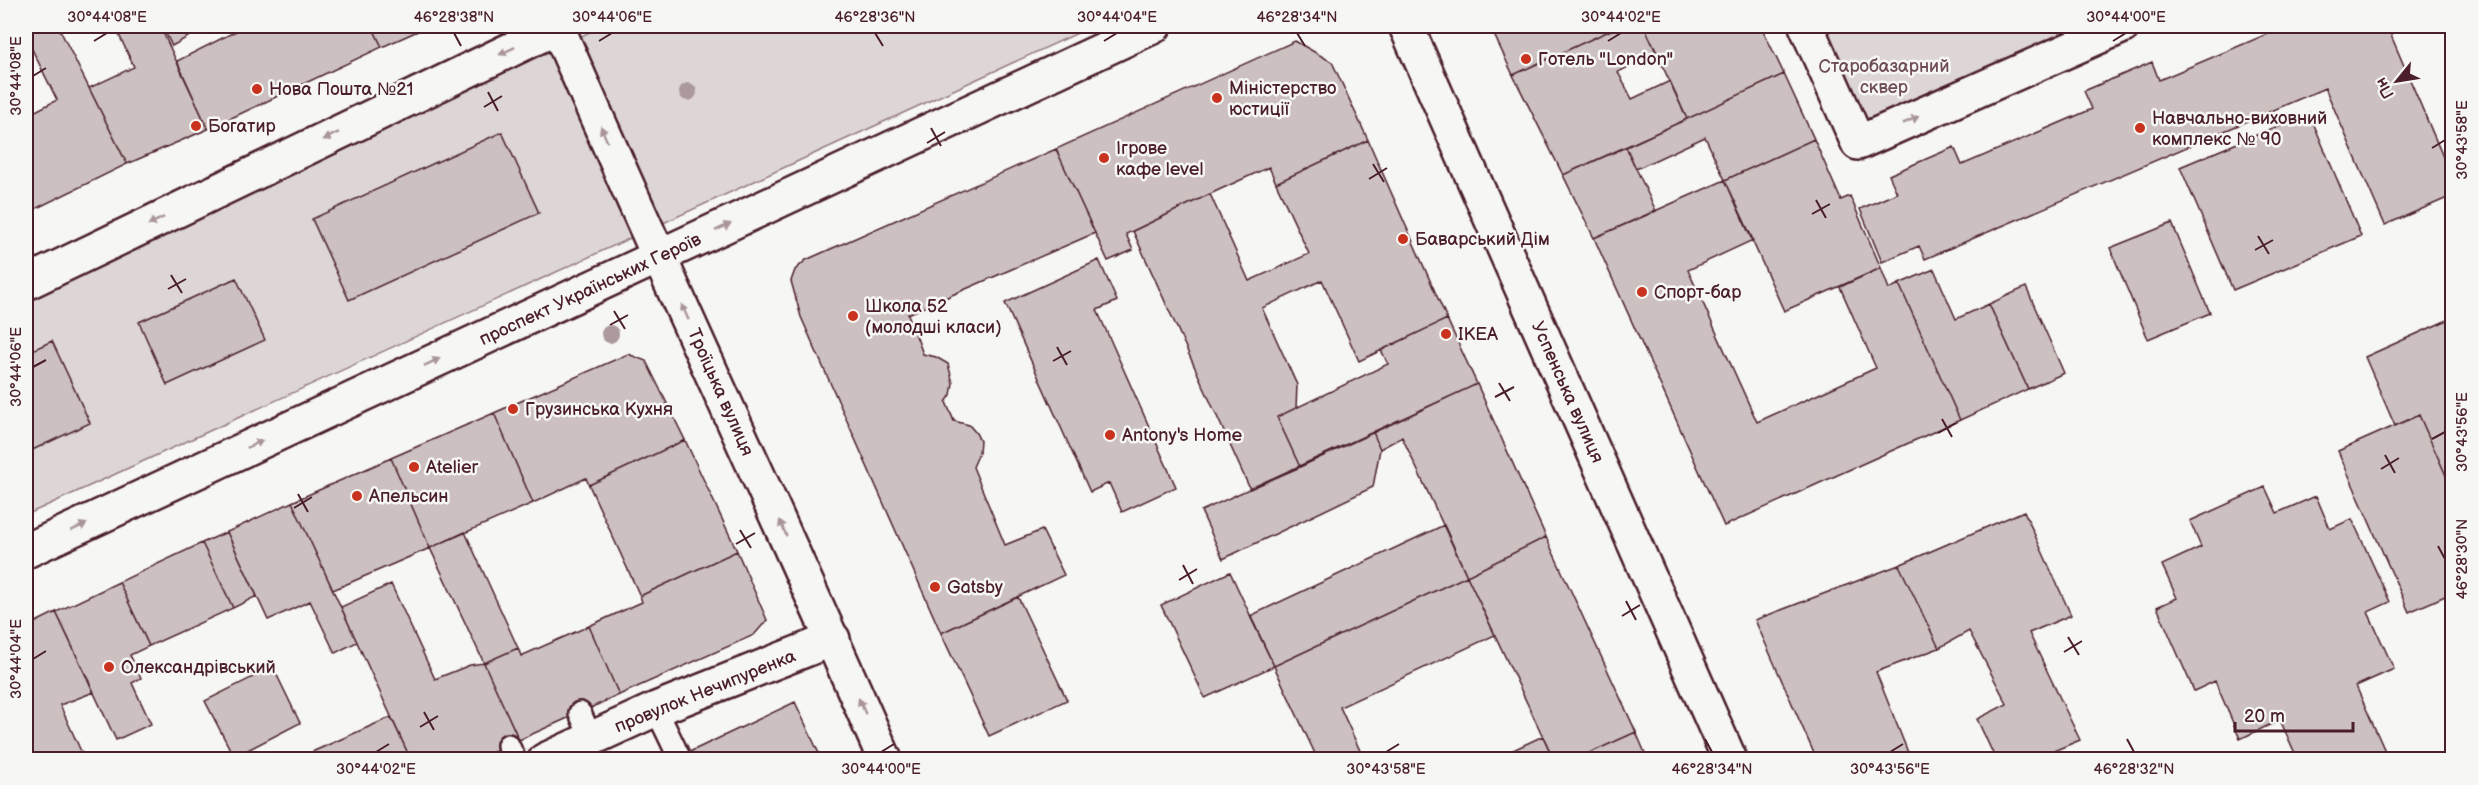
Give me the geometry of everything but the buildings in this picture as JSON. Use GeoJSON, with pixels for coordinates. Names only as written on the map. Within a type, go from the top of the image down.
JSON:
{"type":"FeatureCollection","features":[{"type":"Feature","properties":{"kind":"street","name":"Троїцька вулиця"},"geometry":{"type":"LineString","coordinates":[[558,26],[885,759]]}},
{"type":"Feature","properties":{"kind":"street"},"geometry":{"type":"LineString","coordinates":[[26,284],[558,26]]}},
{"type":"Feature","properties":{"kind":"street","name":"проспект Українських Героїв"},"geometry":{"type":"LineString","coordinates":[[26,551],[1154,26]]}},
{"type":"Feature","properties":{"kind":"street","name":"Успенська вулиця"},"geometry":{"type":"LineString","coordinates":[[1406,26],[1730,759]]}},
{"type":"Feature","properties":{"kind":"street"},"geometry":{"type":"LineString","coordinates":[[1806,26],[1858,143],[2123,26]]}},
{"type":"Feature","properties":{"kind":"street","name":"провулок Нечипуренка"},"geometry":{"type":"LineString","coordinates":[[545,759],[586,725],[656,709],[833,639]]}},
{"type":"Feature","properties":{"kind":"lane"},"geometry":{"type":"LineString","coordinates":[[656,709],[679,757]]}},
{"type":"Feature","properties":{"kind":"green space"},"geometry":{"type":"Polygon","coordinates":[[[603,26],[1093,26],[26,515],[26,290],[603,26]]]}},
{"type":"Feature","properties":{"kind":"green space","name":"Старобазарний сквер"},"geometry":{"type":"Polygon","coordinates":[[[1806,26],[2123,26],[1858,143],[1806,26]]]}},
{"type":"Feature","properties":{"kind":"place","name":"Готель \"London\""},"geometry":{"type":"Point","coordinates":[1526,59]}},
{"type":"Feature","properties":{"kind":"place","name":"Нова Пошта №21"},"geometry":{"type":"Point","coordinates":[257,89]}},
{"type":"Feature","properties":{"kind":"place","name":"Міністерство юстиції"},"geometry":{"type":"Point","coordinates":[1217,98]}},
{"type":"Feature","properties":{"kind":"place","name":"Богатир"},"geometry":{"type":"Point","coordinates":[196,126]}},
{"type":"Feature","properties":{"kind":"place","name":"Навчально-виховний комплекс № 90"},"geometry":{"type":"Point","coordinates":[2140,128]}},
{"type":"Feature","properties":{"kind":"place","name":"Ігрове кафе level"},"geometry":{"type":"Point","coordinates":[1104,158]}},
{"type":"Feature","properties":{"kind":"place","name":"Баварський Дім"},"geometry":{"type":"Point","coordinates":[1403,239]}},
{"type":"Feature","properties":{"kind":"place","name":"Спорт-бар"},"geometry":{"type":"Point","coordinates":[1642,292]}},
{"type":"Feature","properties":{"kind":"place","name":"Школа 52 (молодші класи)"},"geometry":{"type":"Point","coordinates":[853,316]}},
{"type":"Feature","properties":{"kind":"place","name":"IKEA"},"geometry":{"type":"Point","coordinates":[1446,334]}},
{"type":"Feature","properties":{"kind":"place","name":"Грузинська Кухня"},"geometry":{"type":"Point","coordinates":[513,409]}},
{"type":"Feature","properties":{"kind":"place","name":"Antony's Home"},"geometry":{"type":"Point","coordinates":[1110,435]}},
{"type":"Feature","properties":{"kind":"place","name":"Atelier"},"geometry":{"type":"Point","coordinates":[414,467]}},
{"type":"Feature","properties":{"kind":"place","name":"Апельсин"},"geometry":{"type":"Point","coordinates":[357,496]}},
{"type":"Feature","properties":{"kind":"place","name":"Gatsby"},"geometry":{"type":"Point","coordinates":[935,587]}},
{"type":"Feature","properties":{"kind":"place","name":"Олександрівський"},"geometry":{"type":"Point","coordinates":[109,667]}}]}
